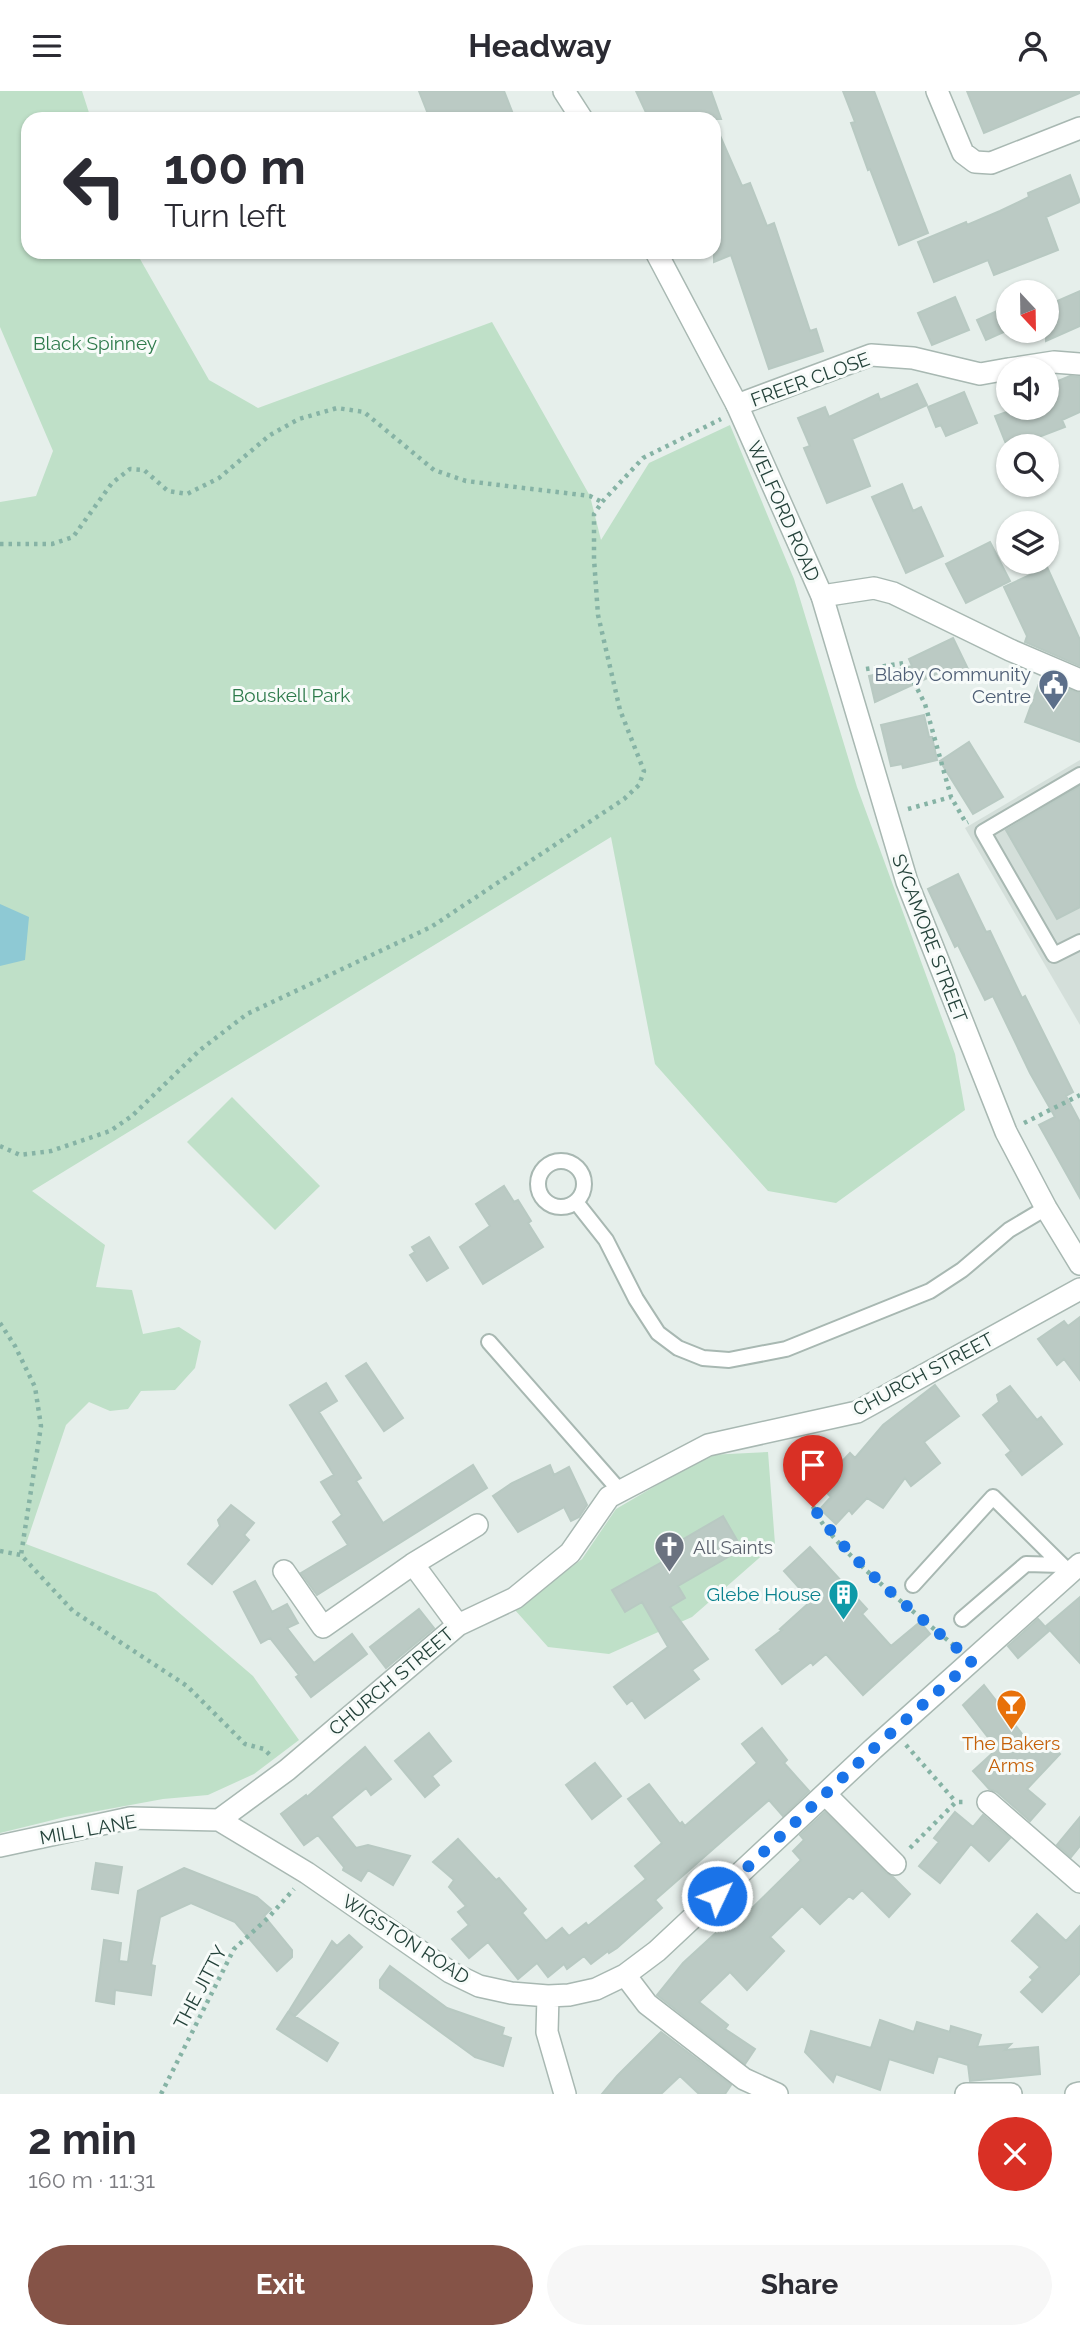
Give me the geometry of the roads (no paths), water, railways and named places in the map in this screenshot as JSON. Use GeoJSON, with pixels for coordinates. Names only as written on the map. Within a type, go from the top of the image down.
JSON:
{"type":"FeatureCollection","features":[{"type":"Feature","properties":{"kind":"street"},"geometry":{"type":"LineString","coordinates":[[564,91],[578,112]]}},
{"type":"Feature","properties":{"kind":"street"},"geometry":{"type":"LineString","coordinates":[[937,91],[963,153],[975,162],[991,163],[1080,128]]}},
{"type":"Feature","properties":{"kind":"street","name":"WELFORD ROAD"},"geometry":{"type":"LineString","coordinates":[[659,259],[822,596],[874,588],[893,593],[1010,650],[1080,680]]}},
{"type":"Feature","properties":{"kind":"street","name":"FREER CLOSE"},"geometry":{"type":"LineString","coordinates":[[734,410],[871,355],[913,358],[980,374],[996,371]]}},
{"type":"Feature","properties":{"kind":"street","name":"FREER CLOSE"},"geometry":{"type":"LineString","coordinates":[[1059,362],[1080,364]]}},
{"type":"Feature","properties":{"kind":"street","name":"SYCAMORE STREET"},"geometry":{"type":"LineString","coordinates":[[822,596],[906,883],[1006,1132],[1046,1208],[1080,1264]]}},
{"type":"Feature","properties":{"kind":"street","name":"CHURCH STREET"},"geometry":{"type":"LineString","coordinates":[[219,1820],[287,1770],[457,1625],[515,1598],[570,1553],[609,1497],[708,1445],[857,1412],[1080,1289]]}},
{"type":"Feature","properties":{"kind":"street"},"geometry":{"type":"LineString","coordinates":[[284,1571],[323,1627],[413,1564],[477,1525]]}},
{"type":"Feature","properties":{"kind":"street"},"geometry":{"type":"LineString","coordinates":[[413,1564],[457,1625]]}},
{"type":"Feature","properties":{"kind":"street","name":"WIGSTON ROAD"},"geometry":{"type":"LineString","coordinates":[[219,1820],[307,1874],[450,1972],[479,1986],[511,1993],[548,1996],[596,1989],[625,1975],[657,1951],[972,1661],[1070,1567]]}},
{"type":"Feature","properties":{"kind":"street"},"geometry":{"type":"LineString","coordinates":[[825,1794],[895,1864]]}},
{"type":"Feature","properties":{"kind":"street"},"geometry":{"type":"LineString","coordinates":[[988,1802],[1076,1871]]}},
{"type":"Feature","properties":{"kind":"street","name":"MILL LANE"},"geometry":{"type":"LineString","coordinates":[[0,1846],[130,1818],[219,1820]]}},
{"type":"Feature","properties":{"kind":"street"},"geometry":{"type":"LineString","coordinates":[[625,1975],[647,2004],[744,2079],[776,2094]]}},
{"type":"Feature","properties":{"kind":"street"},"geometry":{"type":"LineString","coordinates":[[548,1996],[547,2032],[565,2094]]}},
{"type":"Feature","properties":{"kind":"street"},"geometry":{"type":"LineString","coordinates":[[966,2094],[1011,2094]]}},
{"type":"Feature","properties":{"kind":"lane"},"geometry":{"type":"LineString","coordinates":[[1073,945],[1054,955],[983,832],[1080,775]]}},
{"type":"Feature","properties":{"kind":"lane"},"geometry":{"type":"LineString","coordinates":[[576,1202],[606,1240],[636,1300],[658,1333],[678,1348],[703,1358],[729,1360],[786,1349],[930,1291],[962,1270],[1009,1230],[1046,1208]]}},
{"type":"Feature","properties":{"kind":"lane"},"geometry":{"type":"LineString","coordinates":[[489,1342],[620,1491]]}},
{"type":"Feature","properties":{"kind":"lane"},"geometry":{"type":"LineString","coordinates":[[913,1585],[993,1497],[1070,1567]]}},
{"type":"Feature","properties":{"kind":"lane"},"geometry":{"type":"LineString","coordinates":[[962,1619],[1026,1564],[1070,1567]]}},
{"type":"Feature","properties":{"kind":"water"},"geometry":{"type":"Polygon","coordinates":[[[0,904],[29,917],[25,960],[0,966],[0,904]]]}},
{"type":"Feature","properties":{"kind":"place","name":"Blaby Community Centre"},"geometry":{"type":"Point","coordinates":[1054,712]}},
{"type":"Feature","properties":{"kind":"place","name":"All Saints"},"geometry":{"type":"Point","coordinates":[670,1574]}},
{"type":"Feature","properties":{"kind":"place","name":"Glebe House"},"geometry":{"type":"Point","coordinates":[844,1621]}},
{"type":"Feature","properties":{"kind":"place","name":"The Bakers Arms"},"geometry":{"type":"Point","coordinates":[1011,1731]}},
{"type":"Feature","properties":{"kind":"park label","name":"Black Spinney"},"geometry":{"type":"Point","coordinates":[95,343]}},
{"type":"Feature","properties":{"kind":"park label","name":"Bouskell Park"},"geometry":{"type":"Point","coordinates":[291,695]}}]}
